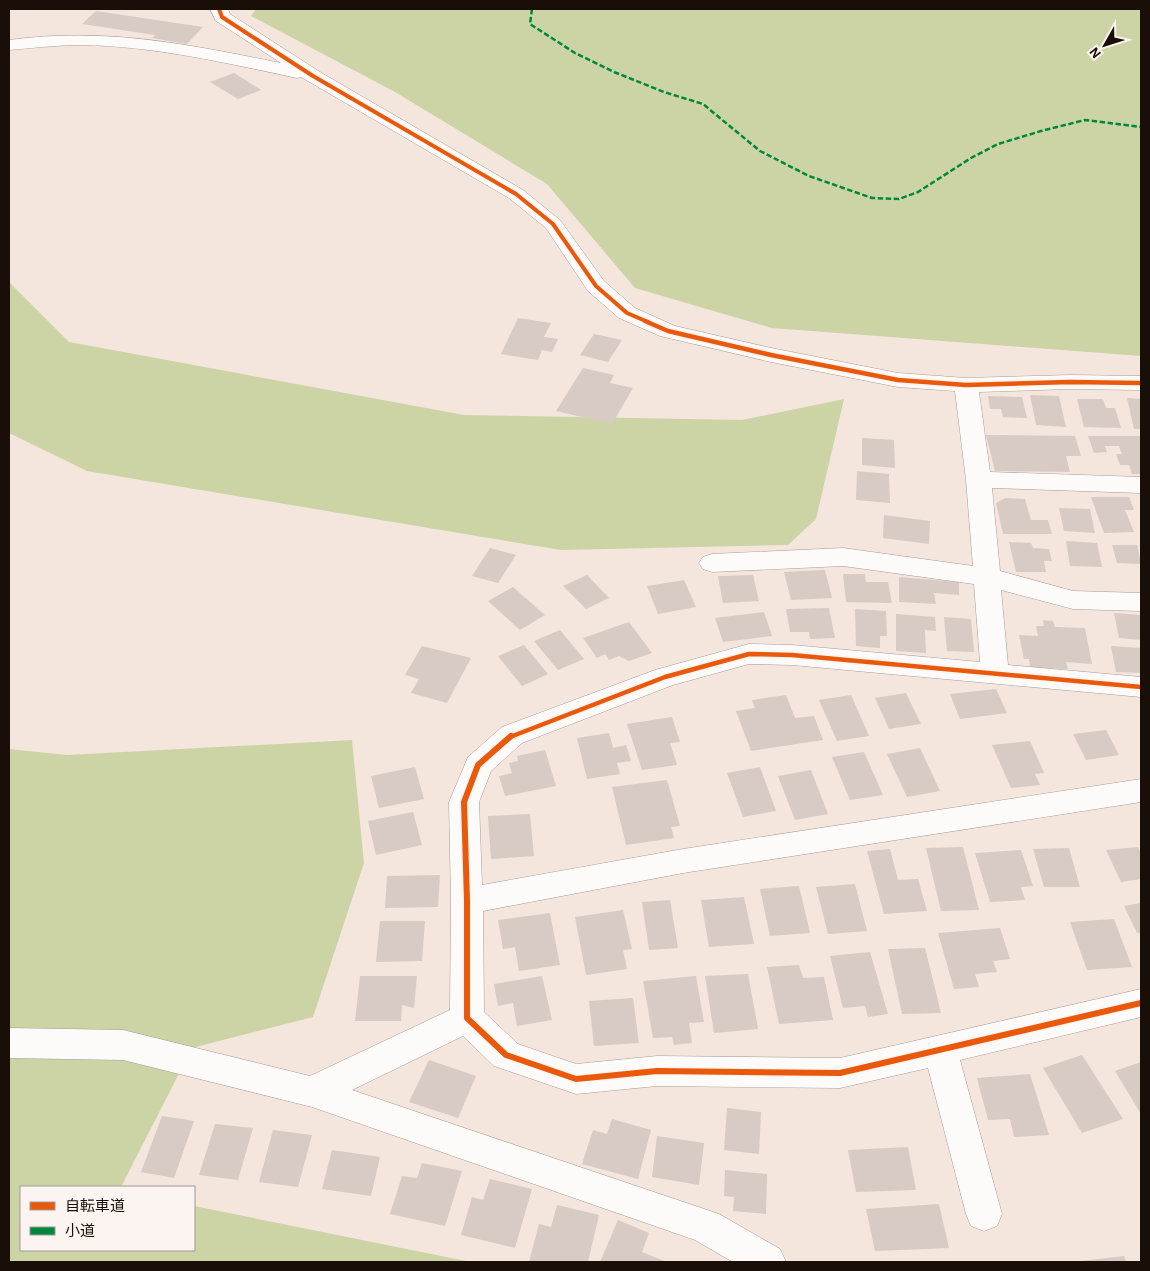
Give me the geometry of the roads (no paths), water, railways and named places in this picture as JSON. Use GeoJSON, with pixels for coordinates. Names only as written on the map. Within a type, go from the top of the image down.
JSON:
{"type":"FeatureCollection","features":[{"type":"Feature","properties":{"kind":"street"},"geometry":{"type":"LineString","coordinates":[[219,9],[222,17],[313,76],[516,194],[553,224],[596,286],[627,313],[668,331],[798,361],[898,380],[966,384],[1141,383]]}},
{"type":"Feature","properties":{"kind":"street"},"geometry":{"type":"LineString","coordinates":[[9,45],[63,39],[97,40],[204,55],[313,76]]}},
{"type":"Feature","properties":{"kind":"street"},"geometry":{"type":"LineString","coordinates":[[966,384],[979,480],[995,675]]}},
{"type":"Feature","properties":{"kind":"street"},"geometry":{"type":"LineString","coordinates":[[979,480],[1141,484]]}},
{"type":"Feature","properties":{"kind":"street"},"geometry":{"type":"LineString","coordinates":[[712,563],[843,557],[987,577],[1073,600],[1141,602]]}},
{"type":"Feature","properties":{"kind":"street"},"geometry":{"type":"LineString","coordinates":[[1141,687],[792,655],[749,654],[666,677],[512,735],[478,765],[464,802],[467,901],[467,1018],[506,1055],[576,1079],[657,1071],[840,1073],[1141,1003]]}},
{"type":"Feature","properties":{"kind":"street"},"geometry":{"type":"LineString","coordinates":[[467,901],[692,859],[1141,790]]}},
{"type":"Feature","properties":{"kind":"street"},"geometry":{"type":"LineString","coordinates":[[312,1092],[467,1018]]}},
{"type":"Feature","properties":{"kind":"street"},"geometry":{"type":"LineString","coordinates":[[9,1043],[123,1045],[312,1092],[706,1226],[767,1262]]}},
{"type":"Feature","properties":{"kind":"street"},"geometry":{"type":"LineString","coordinates":[[940,1049],[984,1214]]}}]}
